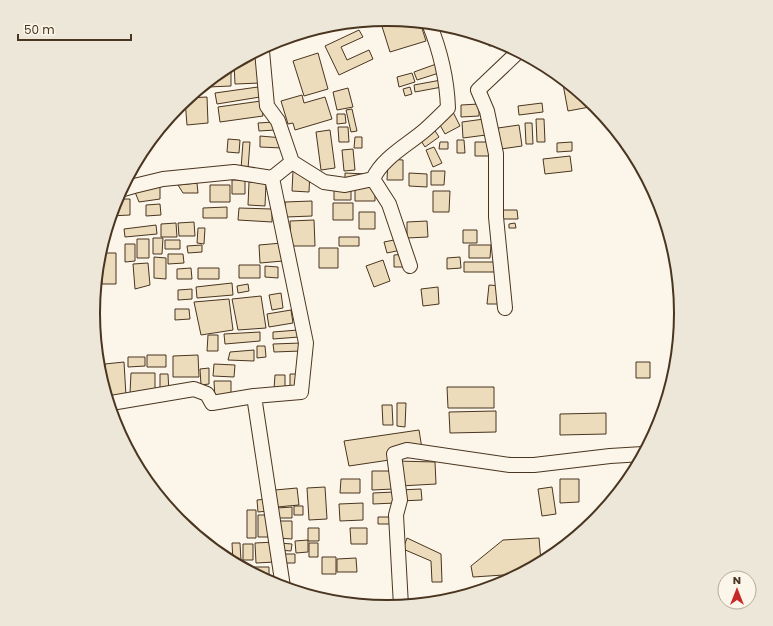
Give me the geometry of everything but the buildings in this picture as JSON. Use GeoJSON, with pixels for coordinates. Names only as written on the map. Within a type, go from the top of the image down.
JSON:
{"type":"FeatureCollection","features":[{"type":"Feature","properties":{"kind":"street"},"geometry":{"type":"LineString","coordinates":[[373,179],[382,164],[425,130],[448,108],[448,96],[444,71],[432,30]]}},
{"type":"Feature","properties":{"kind":"street"},"geometry":{"type":"LineString","coordinates":[[262,55],[267,106],[278,121],[292,162],[324,182],[345,185],[373,179]]}},
{"type":"Feature","properties":{"kind":"street"},"geometry":{"type":"LineString","coordinates":[[505,308],[496,217],[496,154],[487,111],[478,90],[514,56]]}},
{"type":"Feature","properties":{"kind":"street"},"geometry":{"type":"LineString","coordinates":[[128,188],[164,179],[234,172],[272,178],[292,162]]}},
{"type":"Feature","properties":{"kind":"street"},"geometry":{"type":"LineString","coordinates":[[114,402],[194,389],[207,394],[212,403],[254,396],[301,392],[306,343],[272,178]]}},
{"type":"Feature","properties":{"kind":"street"},"geometry":{"type":"LineString","coordinates":[[373,179],[389,204],[410,266]]}},
{"type":"Feature","properties":{"kind":"street"},"geometry":{"type":"LineString","coordinates":[[254,396],[282,580]]}},
{"type":"Feature","properties":{"kind":"street"},"geometry":{"type":"LineString","coordinates":[[401,599],[396,515],[400,500],[394,454],[407,450],[510,465],[534,465],[636,454]]}}]}
